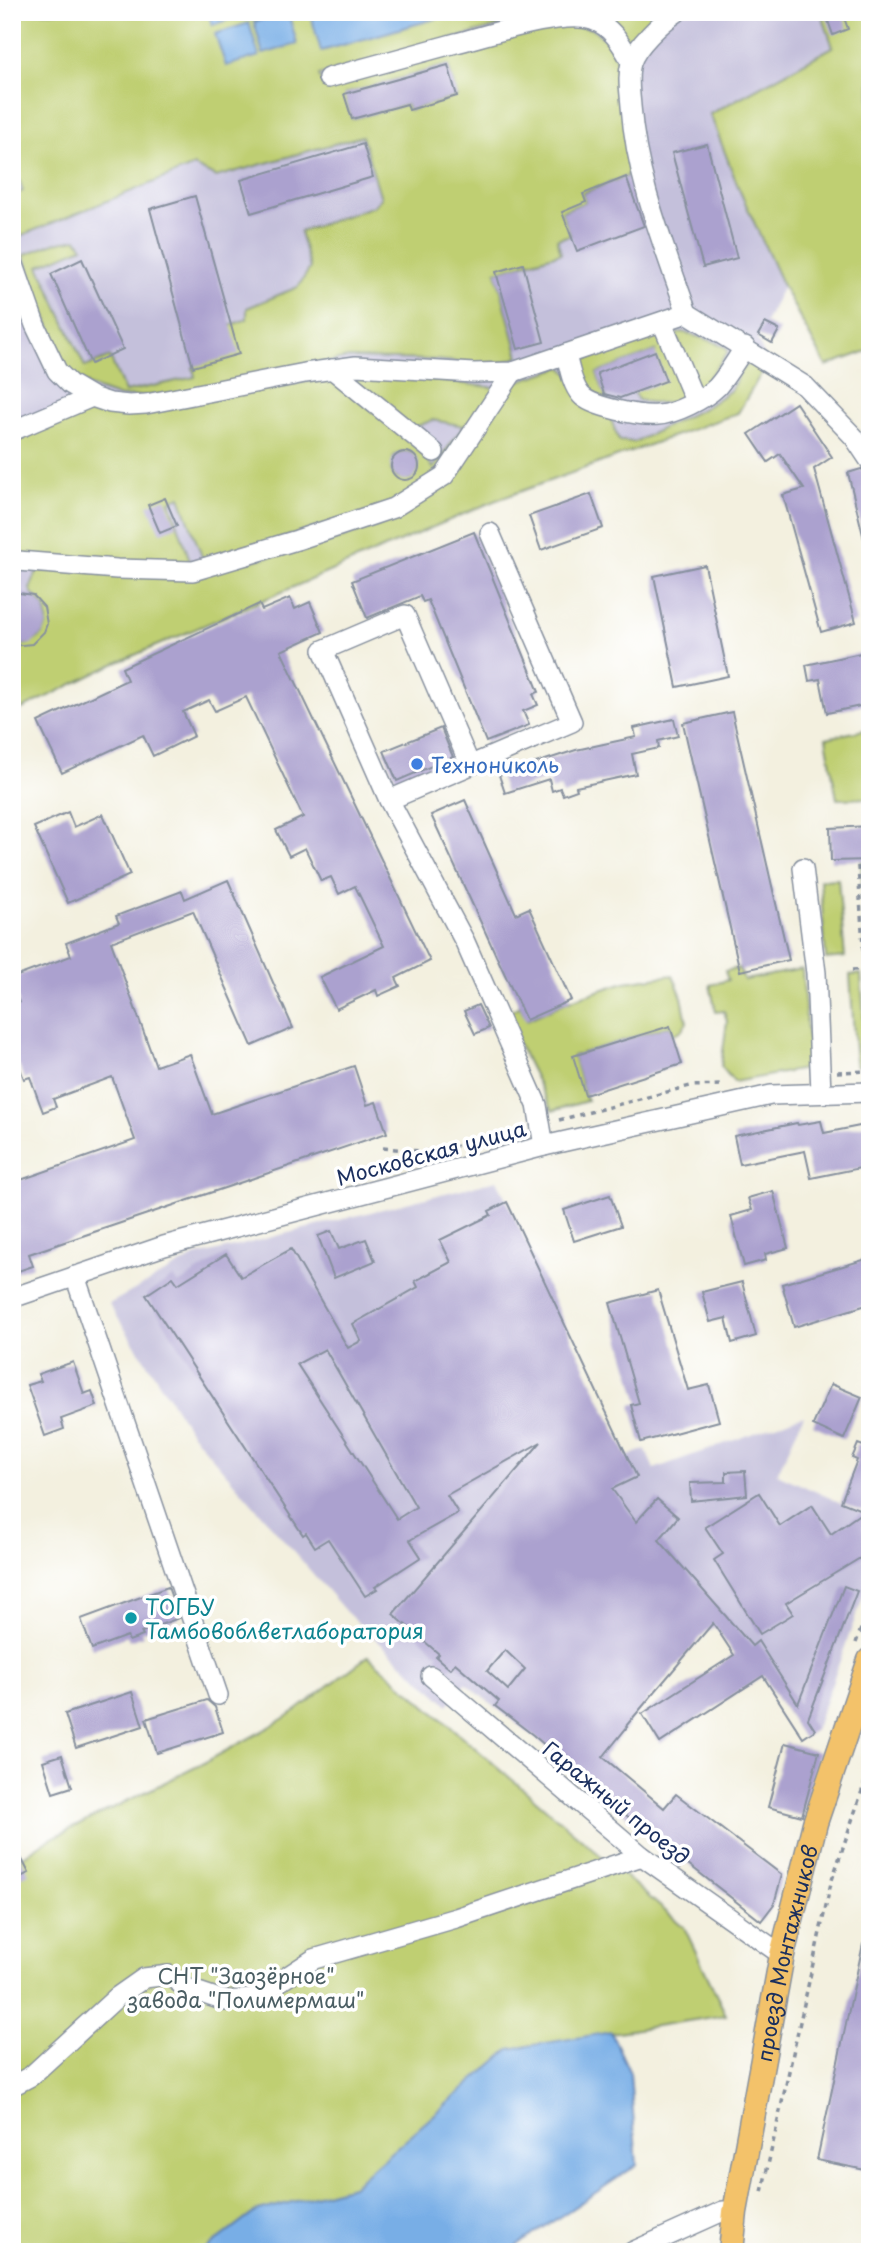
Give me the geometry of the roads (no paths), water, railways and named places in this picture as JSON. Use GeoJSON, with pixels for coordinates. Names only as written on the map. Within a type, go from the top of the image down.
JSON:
{"type":"FeatureCollection","features":[{"type":"Feature","properties":{"kind":"main road","name":"проезд Монтажников"},"geometry":{"type":"LineString","coordinates":[[731,2252],[735,2212],[782,1955],[815,1822],[870,1660]]}},
{"type":"Feature","properties":{"kind":"street"},"geometry":{"type":"LineString","coordinates":[[677,12],[657,28],[631,61],[629,82],[632,133],[647,197],[687,313],[805,386],[854,437],[870,461]]}},
{"type":"Feature","properties":{"kind":"street"},"geometry":{"type":"LineString","coordinates":[[328,78],[533,23],[575,18],[594,20],[606,27],[620,41],[631,61]]}},
{"type":"Feature","properties":{"kind":"street"},"geometry":{"type":"LineString","coordinates":[[12,259],[48,355],[57,371],[70,384],[92,397],[110,403],[146,404],[356,366],[474,373],[513,372],[687,313]]}},
{"type":"Feature","properties":{"kind":"street"},"geometry":{"type":"LineString","coordinates":[[662,322],[695,401]]}},
{"type":"Feature","properties":{"kind":"street"},"geometry":{"type":"LineString","coordinates":[[566,354],[581,396],[592,403],[616,410],[658,415],[682,409],[717,387],[745,347]]}},
{"type":"Feature","properties":{"kind":"street"},"geometry":{"type":"LineString","coordinates":[[332,369],[434,452]]}},
{"type":"Feature","properties":{"kind":"street"},"geometry":{"type":"LineString","coordinates":[[12,563],[18,561],[117,569],[193,570],[393,508],[444,476],[513,372]]}},
{"type":"Feature","properties":{"kind":"street"},"geometry":{"type":"LineString","coordinates":[[12,431],[92,397]]}},
{"type":"Feature","properties":{"kind":"street"},"geometry":{"type":"LineString","coordinates":[[389,800],[572,722],[490,533]]}},
{"type":"Feature","properties":{"kind":"street"},"geometry":{"type":"LineString","coordinates":[[470,765],[405,615],[323,650],[389,800],[464,942],[537,1105],[544,1146]]}},
{"type":"Feature","properties":{"kind":"street"},"geometry":{"type":"LineString","coordinates":[[803,868],[816,973],[821,1092]]}},
{"type":"Feature","properties":{"kind":"street","name":"Московская улица"},"geometry":{"type":"LineString","coordinates":[[12,1298],[164,1246],[544,1146],[771,1095],[870,1092]]}},
{"type":"Feature","properties":{"kind":"street"},"geometry":{"type":"LineString","coordinates":[[75,1276],[218,1695]]}},
{"type":"Feature","properties":{"kind":"street","name":"Гаражный проезд"},"geometry":{"type":"LineString","coordinates":[[431,1676],[642,1856],[782,1955]]}},
{"type":"Feature","properties":{"kind":"street"},"geometry":{"type":"LineString","coordinates":[[12,2086],[31,2076],[117,1997],[144,1979],[169,1975],[186,1988],[225,2001],[253,1999],[314,1959],[456,1918],[642,1856]]}},
{"type":"Feature","properties":{"kind":"street"},"geometry":{"type":"LineString","coordinates":[[632,2252],[723,2211],[735,2212]]}},
{"type":"Feature","properties":{"kind":"water"},"geometry":{"type":"Polygon","coordinates":[[[208,12],[245,12],[246,14],[212,25],[208,12]]]}},
{"type":"Feature","properties":{"kind":"water"},"geometry":{"type":"Polygon","coordinates":[[[288,12],[297,44],[263,54],[254,22],[288,12]]]}},
{"type":"Feature","properties":{"kind":"water"},"geometry":{"type":"Polygon","coordinates":[[[310,12],[459,12],[321,51],[310,12]]]}},
{"type":"Feature","properties":{"kind":"water"},"geometry":{"type":"Polygon","coordinates":[[[249,23],[259,56],[226,66],[215,34],[249,23]]]}},
{"type":"Feature","properties":{"kind":"water"},"geometry":{"type":"Polygon","coordinates":[[[611,2032],[630,2073],[637,2165],[507,2252],[202,2252],[255,2212],[352,2186],[510,2049],[611,2032]]]}},
{"type":"Feature","properties":{"kind":"place","name":"Технониколь"},"geometry":{"type":"Point","coordinates":[417,764]}},
{"type":"Feature","properties":{"kind":"place","name":"ТОГБУ Тамбовоблветлаборатория"},"geometry":{"type":"Point","coordinates":[131,1618]}},
{"type":"Feature","properties":{"kind":"park label","name":"СНТ \"Заозёрное\" завода \"Полимермаш\""},"geometry":{"type":"Point","coordinates":[246,1987]}}]}
